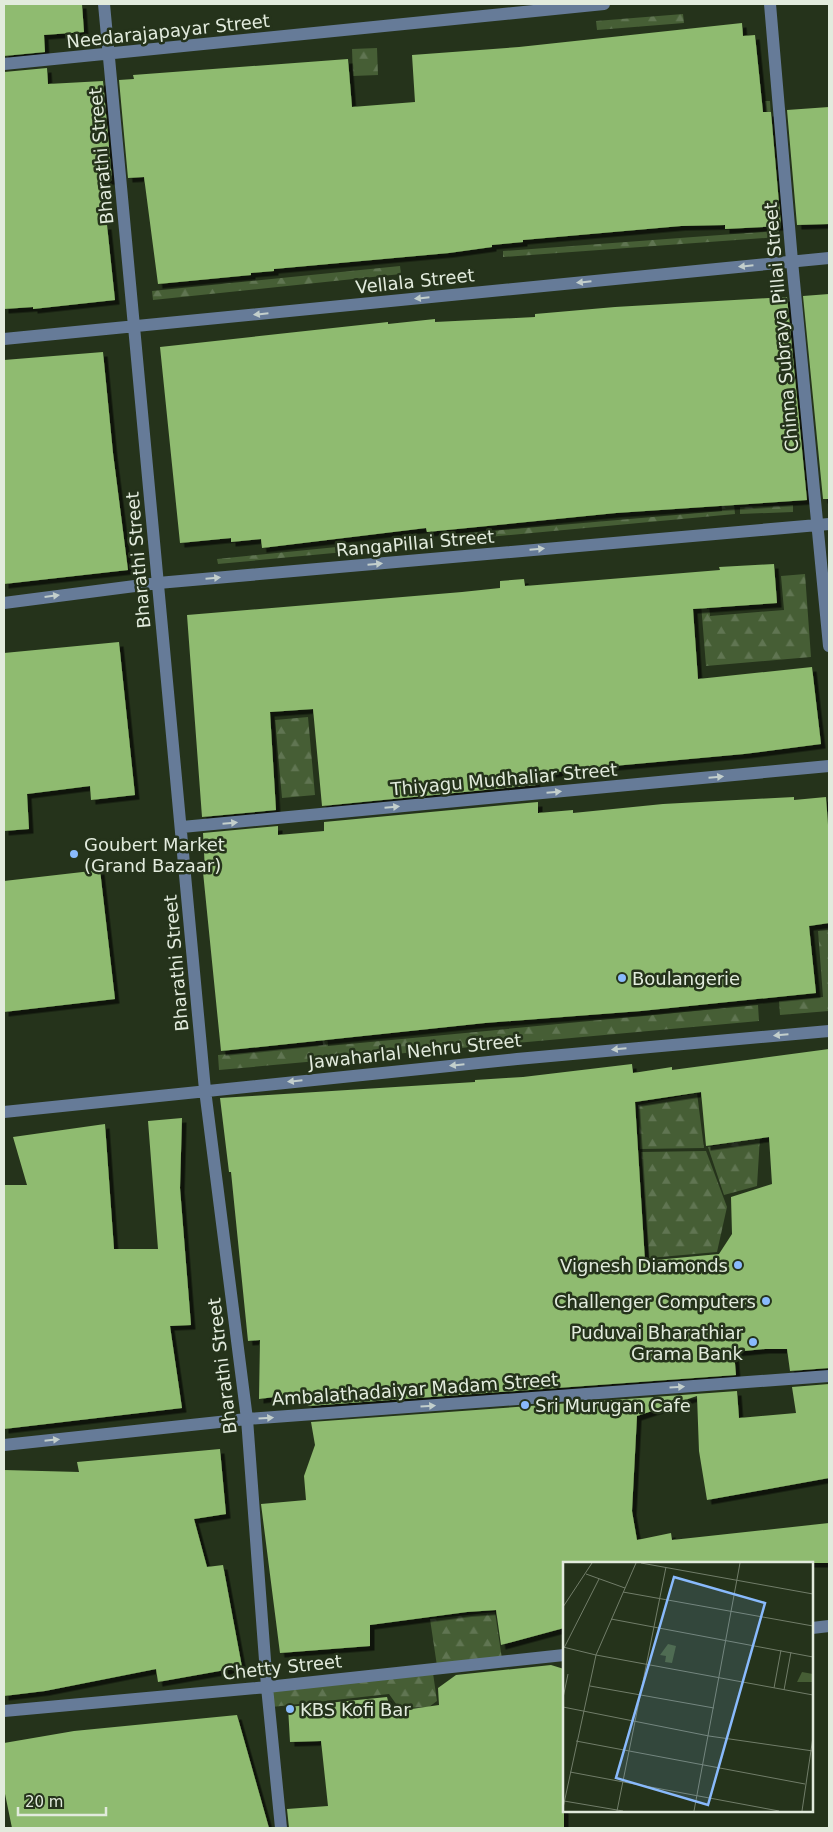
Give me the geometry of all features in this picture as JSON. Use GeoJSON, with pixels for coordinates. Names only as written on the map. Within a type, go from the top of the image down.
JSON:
{"type":"FeatureCollection","features":[{"type":"Feature","properties":{"kind":"street","name":"Bharathi Street"},"geometry":{"type":"LineString","coordinates":[[104,4],[205,1090],[247,1419],[267,1687],[281,1828]]}},
{"type":"Feature","properties":{"kind":"street","name":"Needarajapayar Street"},"geometry":{"type":"LineString","coordinates":[[4,64],[604,4]]}},
{"type":"Feature","properties":{"kind":"street","name":"Chinna Subraya Pillai Street"},"geometry":{"type":"LineString","coordinates":[[770,4],[792,262],[823,525],[829,646]]}},
{"type":"Feature","properties":{"kind":"street","name":"Vellala Street"},"geometry":{"type":"LineString","coordinates":[[4,338],[829,258]]}},
{"type":"Feature","properties":{"kind":"street","name":"RangaPillai Street"},"geometry":{"type":"LineString","coordinates":[[4,603],[158,583],[823,525]]}},
{"type":"Feature","properties":{"kind":"street","name":"Thiyagu Mudhaliar Street"},"geometry":{"type":"LineString","coordinates":[[182,827],[829,766]]}},
{"type":"Feature","properties":{"kind":"street","name":"Jawaharlal Nehru Street"},"geometry":{"type":"LineString","coordinates":[[4,1112],[517,1058],[829,1031]]}},
{"type":"Feature","properties":{"kind":"street","name":"Ambalathadaiyar Madam Street"},"geometry":{"type":"LineString","coordinates":[[4,1445],[247,1419],[829,1376]]}},
{"type":"Feature","properties":{"kind":"street"},"geometry":{"type":"LineString","coordinates":[[813,1628],[829,1626]]}},
{"type":"Feature","properties":{"kind":"street","name":"Chetty Street"},"geometry":{"type":"LineString","coordinates":[[4,1711],[267,1687],[563,1655]]}},
{"type":"Feature","properties":{"kind":"green space"},"geometry":{"type":"Polygon","coordinates":[[[683,14],[684,23],[597,30],[596,21],[683,14]]]}},
{"type":"Feature","properties":{"kind":"green space"},"geometry":{"type":"Polygon","coordinates":[[[377,48],[378,75],[353,76],[352,49],[377,48]]]}},
{"type":"Feature","properties":{"kind":"green space"},"geometry":{"type":"Polygon","coordinates":[[[765,101],[770,101],[779,237],[503,257],[503,251],[774,231],[765,101]]]}},
{"type":"Feature","properties":{"kind":"green space"},"geometry":{"type":"Polygon","coordinates":[[[400,266],[401,274],[153,300],[152,291],[400,266]]]}},
{"type":"Feature","properties":{"kind":"green space"},"geometry":{"type":"Polygon","coordinates":[[[725,407],[735,514],[445,541],[445,535],[722,511],[714,408],[725,407]]]}},
{"type":"Feature","properties":{"kind":"green space"},"geometry":{"type":"Polygon","coordinates":[[[793,505],[793,512],[740,514],[740,507],[793,505]]]}},
{"type":"Feature","properties":{"kind":"green space"},"geometry":{"type":"Polygon","coordinates":[[[397,541],[398,547],[218,564],[217,559],[397,541]]]}},
{"type":"Feature","properties":{"kind":"green space"},"geometry":{"type":"Polygon","coordinates":[[[805,574],[811,657],[706,666],[699,579],[707,579],[710,616],[784,610],[781,576],[805,574]]]}},
{"type":"Feature","properties":{"kind":"green space"},"geometry":{"type":"Polygon","coordinates":[[[308,717],[315,795],[282,798],[275,720],[308,717]]]}},
{"type":"Feature","properties":{"kind":"green space"},"geometry":{"type":"Polygon","coordinates":[[[829,930],[829,1011],[780,1015],[779,1001],[823,997],[818,931],[829,930]]]}},
{"type":"Feature","properties":{"kind":"green space"},"geometry":{"type":"Polygon","coordinates":[[[313,946],[318,946],[328,1046],[758,1005],[759,1021],[219,1070],[218,1055],[323,1045],[313,946]]]}},
{"type":"Feature","properties":{"kind":"green space"},"geometry":{"type":"Polygon","coordinates":[[[697,1093],[704,1148],[640,1149],[638,1105],[697,1093]]]}},
{"type":"Feature","properties":{"kind":"green space"},"geometry":{"type":"Polygon","coordinates":[[[760,1137],[757,1186],[724,1195],[708,1147],[760,1137]]]}},
{"type":"Feature","properties":{"kind":"green space"},"geometry":{"type":"Polygon","coordinates":[[[706,1151],[727,1207],[717,1252],[649,1258],[641,1152],[706,1151]]]}},
{"type":"Feature","properties":{"kind":"green space"},"geometry":{"type":"Polygon","coordinates":[[[495,1612],[502,1659],[437,1666],[430,1619],[495,1612]]]}},
{"type":"Feature","properties":{"kind":"green space"},"geometry":{"type":"Polygon","coordinates":[[[433,1673],[437,1701],[429,1707],[399,1708],[389,1694],[272,1707],[269,1689],[433,1673]]]}},
{"type":"Feature","properties":{"kind":"building"},"geometry":{"type":"Polygon","coordinates":[[[4,4],[82,4],[84,32],[44,35],[45,52],[4,56],[4,4]]]}},
{"type":"Feature","properties":{"kind":"building"},"geometry":{"type":"Polygon","coordinates":[[[742,23],[743,36],[755,35],[763,112],[771,112],[781,226],[725,229],[725,225],[681,226],[523,240],[523,242],[492,245],[492,247],[449,253],[274,269],[274,271],[251,273],[251,275],[158,284],[144,177],[128,178],[119,80],[134,79],[133,75],[348,59],[352,107],[415,102],[412,55],[519,47],[742,23]]]}},
{"type":"Feature","properties":{"kind":"building"},"geometry":{"type":"Polygon","coordinates":[[[47,68],[48,84],[103,81],[112,180],[100,181],[103,225],[107,225],[115,300],[33,309],[33,307],[4,309],[4,72],[47,68]]]}},
{"type":"Feature","properties":{"kind":"building"},"geometry":{"type":"Polygon","coordinates":[[[829,107],[829,224],[797,225],[787,110],[829,107]]]}},
{"type":"Feature","properties":{"kind":"building"},"geometry":{"type":"Polygon","coordinates":[[[829,294],[829,499],[823,499],[803,296],[829,294]]]}},
{"type":"Feature","properties":{"kind":"building"},"geometry":{"type":"Polygon","coordinates":[[[787,297],[807,500],[616,513],[427,532],[426,528],[262,548],[261,539],[231,542],[231,538],[180,543],[160,347],[388,322],[388,324],[435,319],[435,322],[535,317],[535,314],[615,307],[787,297]]]}},
{"type":"Feature","properties":{"kind":"building"},"geometry":{"type":"Polygon","coordinates":[[[103,352],[113,453],[128,570],[4,584],[4,360],[103,352]]]}},
{"type":"Feature","properties":{"kind":"building"},"geometry":{"type":"Polygon","coordinates":[[[774,564],[777,603],[693,609],[698,679],[812,667],[821,744],[744,754],[570,770],[535,776],[536,785],[322,806],[313,709],[270,712],[276,810],[202,817],[187,615],[500,588],[500,581],[524,579],[525,586],[720,570],[719,567],[774,564]]]}},
{"type":"Feature","properties":{"kind":"building"},"geometry":{"type":"Polygon","coordinates":[[[119,642],[135,795],[91,800],[90,786],[27,794],[29,829],[4,831],[4,653],[119,642]]]}},
{"type":"Feature","properties":{"kind":"building"},"geometry":{"type":"Polygon","coordinates":[[[794,797],[794,800],[826,797],[829,839],[829,923],[809,926],[816,993],[641,1011],[485,1023],[221,1051],[203,872],[205,871],[203,833],[278,826],[278,835],[324,831],[324,822],[538,802],[538,813],[573,810],[573,813],[663,804],[794,797]]]}},
{"type":"Feature","properties":{"kind":"building"},"geometry":{"type":"Polygon","coordinates":[[[100,870],[115,999],[4,1012],[4,881],[100,870]]]}},
{"type":"Feature","properties":{"kind":"building"},"geometry":{"type":"Polygon","coordinates":[[[829,1049],[829,1368],[790,1371],[787,1349],[765,1349],[734,1352],[736,1375],[308,1406],[305,1393],[259,1399],[260,1340],[248,1341],[231,1172],[229,1172],[220,1098],[475,1082],[475,1080],[523,1077],[632,1064],[633,1073],[672,1067],[672,1070],[829,1049]],[[701,1092],[635,1102],[645,1261],[719,1254],[732,1234],[731,1197],[772,1184],[769,1137],[706,1146],[701,1092]]]}},
{"type":"Feature","properties":{"kind":"building"},"geometry":{"type":"Polygon","coordinates":[[[182,1118],[180,1188],[191,1325],[170,1326],[182,1408],[4,1429],[4,1185],[27,1185],[13,1137],[105,1124],[114,1249],[158,1249],[148,1121],[182,1118]]]}},
{"type":"Feature","properties":{"kind":"building"},"geometry":{"type":"Polygon","coordinates":[[[829,1384],[829,1478],[707,1500],[699,1451],[697,1396],[637,1416],[632,1511],[637,1540],[671,1533],[672,1540],[829,1523],[829,1563],[563,1562],[563,1628],[501,1645],[496,1610],[467,1612],[370,1625],[370,1646],[280,1653],[261,1504],[306,1500],[304,1476],[315,1445],[311,1422],[737,1391],[739,1418],[796,1413],[792,1387],[829,1384]]]}},
{"type":"Feature","properties":{"kind":"building"},"geometry":{"type":"Polygon","coordinates":[[[220,1449],[226,1514],[194,1519],[207,1567],[223,1565],[242,1667],[158,1682],[156,1669],[45,1691],[4,1696],[4,1470],[79,1472],[77,1462],[220,1449]]]}},
{"type":"Feature","properties":{"kind":"building"},"geometry":{"type":"Polygon","coordinates":[[[551,1665],[563,1669],[564,1828],[289,1828],[287,1809],[328,1806],[321,1741],[290,1742],[288,1707],[387,1697],[391,1712],[439,1705],[438,1688],[456,1675],[551,1665]]]}},
{"type":"Feature","properties":{"kind":"building"},"geometry":{"type":"Polygon","coordinates":[[[237,1715],[269,1828],[12,1828],[4,1789],[4,1743],[74,1731],[237,1715]]]}},
{"type":"Feature","properties":{"kind":"place","name":"Goubert Market (Grand Bazaar)"},"geometry":{"type":"Point","coordinates":[74,854]}},
{"type":"Feature","properties":{"kind":"place","name":"Boulangerie"},"geometry":{"type":"Point","coordinates":[622,978]}},
{"type":"Feature","properties":{"kind":"place","name":"Vignesh Diamonds"},"geometry":{"type":"Point","coordinates":[738,1265]}},
{"type":"Feature","properties":{"kind":"place","name":"Challenger Computers"},"geometry":{"type":"Point","coordinates":[766,1301]}},
{"type":"Feature","properties":{"kind":"place","name":"Puduvai Bharathiar Grama Bank"},"geometry":{"type":"Point","coordinates":[753,1342]}},
{"type":"Feature","properties":{"kind":"place","name":"Sri Murugan Cafe"},"geometry":{"type":"Point","coordinates":[525,1405]}},
{"type":"Feature","properties":{"kind":"place","name":"KBS Kofi Bar"},"geometry":{"type":"Point","coordinates":[290,1709]}}]}
